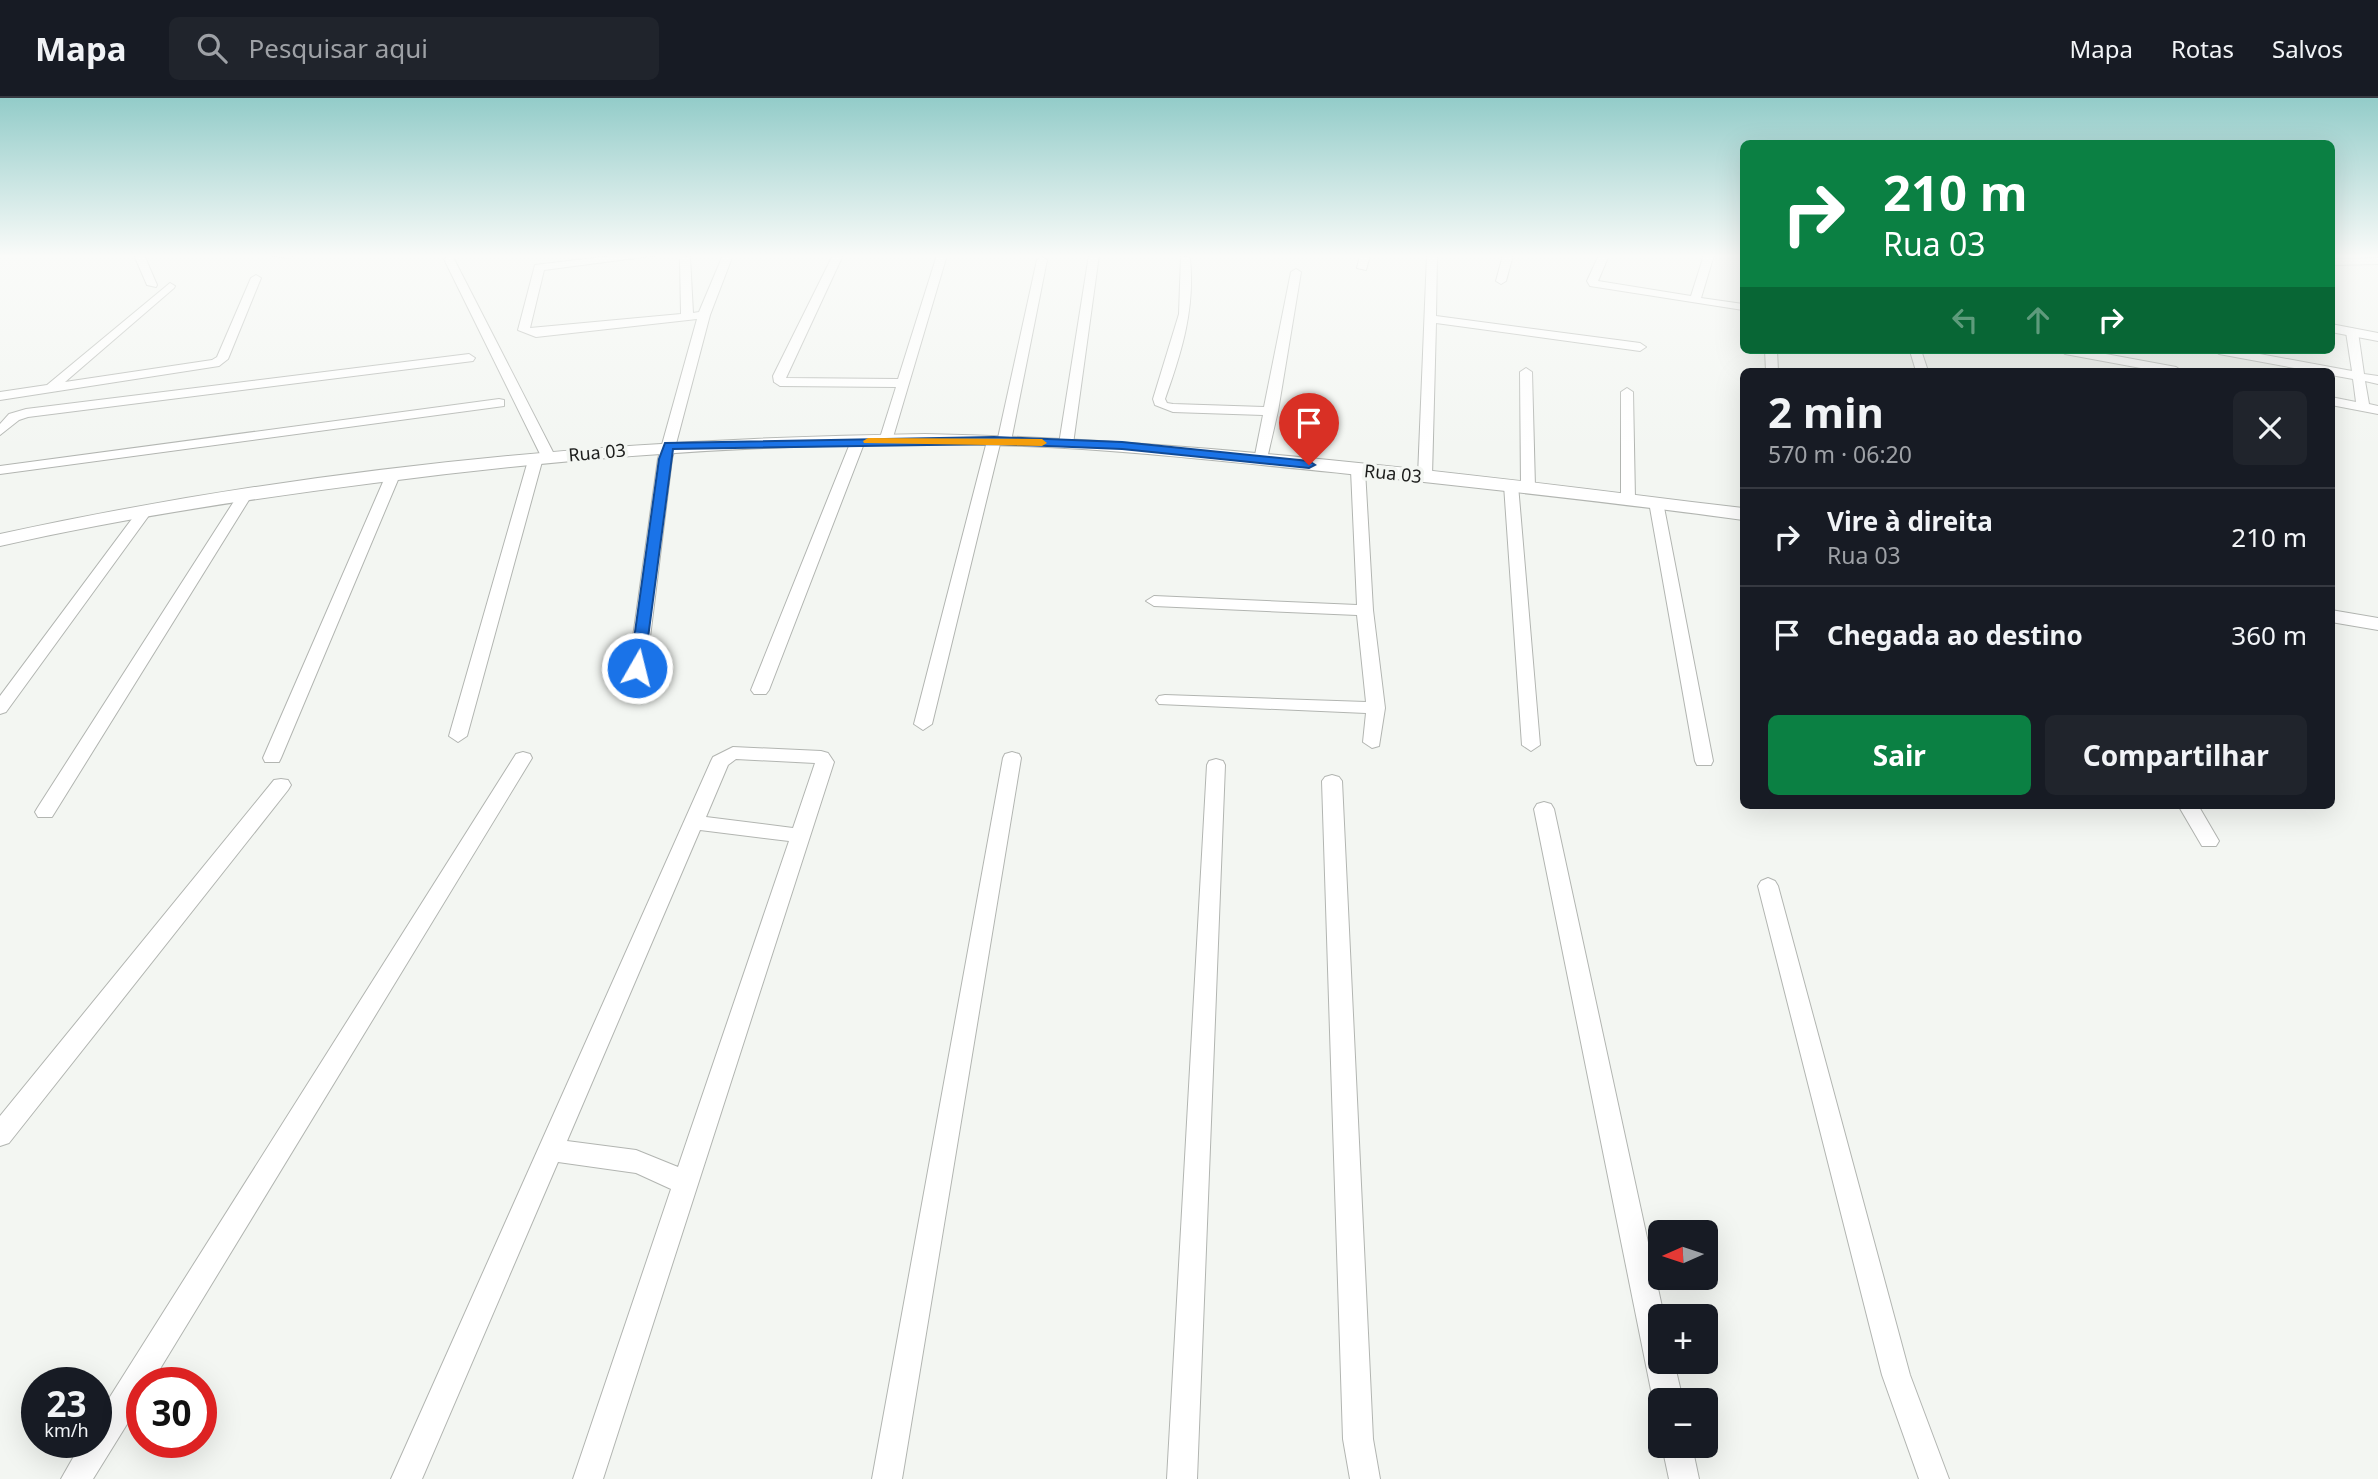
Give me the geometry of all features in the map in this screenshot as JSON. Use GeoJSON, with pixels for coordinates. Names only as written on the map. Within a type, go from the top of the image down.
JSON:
{"type":"FeatureCollection","features":[{"type":"Feature","properties":{"kind":"street"},"geometry":{"type":"LineString","coordinates":[[52,387],[131,319]]}},
{"type":"Feature","properties":{"kind":"street"},"geometry":{"type":"LineString","coordinates":[[0,396],[215,363],[222,359],[239,319]]}},
{"type":"Feature","properties":{"kind":"street"},"geometry":{"type":"LineString","coordinates":[[458,736],[542,456],[478,319]]}},
{"type":"Feature","properties":{"kind":"street"},"geometry":{"type":"LineString","coordinates":[[527,319],[524,330],[536,333],[664,319]]}},
{"type":"Feature","properties":{"kind":"street"},"geometry":{"type":"LineString","coordinates":[[634,694],[665,459],[703,319]]}},
{"type":"Feature","properties":{"kind":"street"},"geometry":{"type":"LineString","coordinates":[[807,319],[779,376],[780,382],[904,383]]}},
{"type":"Feature","properties":{"kind":"street"},"geometry":{"type":"LineString","coordinates":[[886,441],[923,319]]}},
{"type":"Feature","properties":{"kind":"street"},"geometry":{"type":"LineString","coordinates":[[923,724],[999,441],[1028,319]]}},
{"type":"Feature","properties":{"kind":"street"},"geometry":{"type":"LineString","coordinates":[[1066,444],[1085,319]]}},
{"type":"Feature","properties":{"kind":"street"},"geometry":{"type":"LineString","coordinates":[[1186,319],[1159,399],[1161,405],[1172,408],[1272,411]]}},
{"type":"Feature","properties":{"kind":"street"},"geometry":{"type":"LineString","coordinates":[[1261,460],[1288,319]]}},
{"type":"Feature","properties":{"kind":"street"},"geometry":{"type":"LineString","coordinates":[[1425,476],[1430,319]]}},
{"type":"Feature","properties":{"kind":"street"},"geometry":{"type":"LineString","coordinates":[[1433,319],[1640,348]]}},
{"type":"Feature","properties":{"kind":"street"},"geometry":{"type":"LineString","coordinates":[[2339,329],[2378,337]]}},
{"type":"Feature","properties":{"kind":"street"},"geometry":{"type":"LineString","coordinates":[[2339,329],[2358,376],[2363,407]]}},
{"type":"Feature","properties":{"kind":"street"},"geometry":{"type":"LineString","coordinates":[[2087,354],[2159,368]]}},
{"type":"Feature","properties":{"kind":"street"},"geometry":{"type":"LineString","coordinates":[[2240,354],[2315,368]]}},
{"type":"Feature","properties":{"kind":"street"},"geometry":{"type":"LineString","coordinates":[[0,431],[14,416],[26,413],[469,358]]}},
{"type":"Feature","properties":{"kind":"street"},"geometry":{"type":"LineString","coordinates":[[1526,372],[1519,486],[1531,745]]}},
{"type":"Feature","properties":{"kind":"street"},"geometry":{"type":"LineString","coordinates":[[2335,372],[2378,380]]}},
{"type":"Feature","properties":{"kind":"street"},"geometry":{"type":"LineString","coordinates":[[1627,392],[1628,499]]}},
{"type":"Feature","properties":{"kind":"street"},"geometry":{"type":"LineString","coordinates":[[2335,402],[2378,410]]}},
{"type":"Feature","properties":{"kind":"street"},"geometry":{"type":"LineString","coordinates":[[0,471],[499,403]]}},
{"type":"Feature","properties":{"kind":"street"},"geometry":{"type":"LineString","coordinates":[[760,690],[858,441]]}},
{"type":"Feature","properties":{"kind":"street","name":"Rua 03"},"geometry":{"type":"LineString","coordinates":[[0,540],[145,510],[542,456],[669,446],[858,441],[999,441],[1122,446],[1519,486],[1740,514]]}},
{"type":"Feature","properties":{"kind":"street"},"geometry":{"type":"LineString","coordinates":[[1358,470],[1365,610],[1376,708],[1372,742]]}},
{"type":"Feature","properties":{"kind":"street"},"geometry":{"type":"LineString","coordinates":[[272,758],[393,475]]}},
{"type":"Feature","properties":{"kind":"street"},"geometry":{"type":"LineString","coordinates":[[45,811],[245,495]]}},
{"type":"Feature","properties":{"kind":"street"},"geometry":{"type":"LineString","coordinates":[[1656,502],[1704,761]]}},
{"type":"Feature","properties":{"kind":"street"},"geometry":{"type":"LineString","coordinates":[[0,708],[145,510]]}},
{"type":"Feature","properties":{"kind":"street"},"geometry":{"type":"LineString","coordinates":[[1154,601],[1365,610]]}},
{"type":"Feature","properties":{"kind":"street"},"geometry":{"type":"LineString","coordinates":[[2335,617],[2378,624]]}},
{"type":"Feature","properties":{"kind":"street"},"geometry":{"type":"LineString","coordinates":[[1166,700],[1376,708]]}},
{"type":"Feature","properties":{"kind":"street"},"geometry":{"type":"LineString","coordinates":[[406,1479],[720,761],[733,753],[821,757],[825,762],[588,1479]]}},
{"type":"Feature","properties":{"kind":"street"},"geometry":{"type":"LineString","coordinates":[[76,1479],[523,758]]}},
{"type":"Feature","properties":{"kind":"street"},"geometry":{"type":"LineString","coordinates":[[887,1479],[1012,758]]}},
{"type":"Feature","properties":{"kind":"street"},"geometry":{"type":"LineString","coordinates":[[1182,1479],[1216,765]]}},
{"type":"Feature","properties":{"kind":"street"},"geometry":{"type":"LineString","coordinates":[[1332,781],[1358,1439],[1365,1479]]}},
{"type":"Feature","properties":{"kind":"street"},"geometry":{"type":"LineString","coordinates":[[0,1135],[281,785]]}},
{"type":"Feature","properties":{"kind":"street"},"geometry":{"type":"LineString","coordinates":[[1544,809],[1665,1388]]}},
{"type":"Feature","properties":{"kind":"street"},"geometry":{"type":"LineString","coordinates":[[2190,809],[2209,841]]}},
{"type":"Feature","properties":{"kind":"street"},"geometry":{"type":"LineString","coordinates":[[694,822],[801,835]]}},
{"type":"Feature","properties":{"kind":"street"},"geometry":{"type":"LineString","coordinates":[[1768,886],[1896,1375],[1934,1479]]}},
{"type":"Feature","properties":{"kind":"street"},"geometry":{"type":"LineString","coordinates":[[550,1150],[637,1160],[665,1171],[686,1185]]}},
{"type":"Feature","properties":{"kind":"street"},"geometry":{"type":"LineString","coordinates":[[1680,1458],[1684,1479]]}},
{"type":"Feature","properties":{"kind":"slow traffic"},"geometry":{"type":"LineString","coordinates":[[868,441],[1042,443]]}},
{"type":"Feature","properties":{"kind":"route"},"geometry":{"type":"LineString","coordinates":[[637,668],[665,459],[669,446],[994,441],[1122,446],[1309,465]]}}]}
